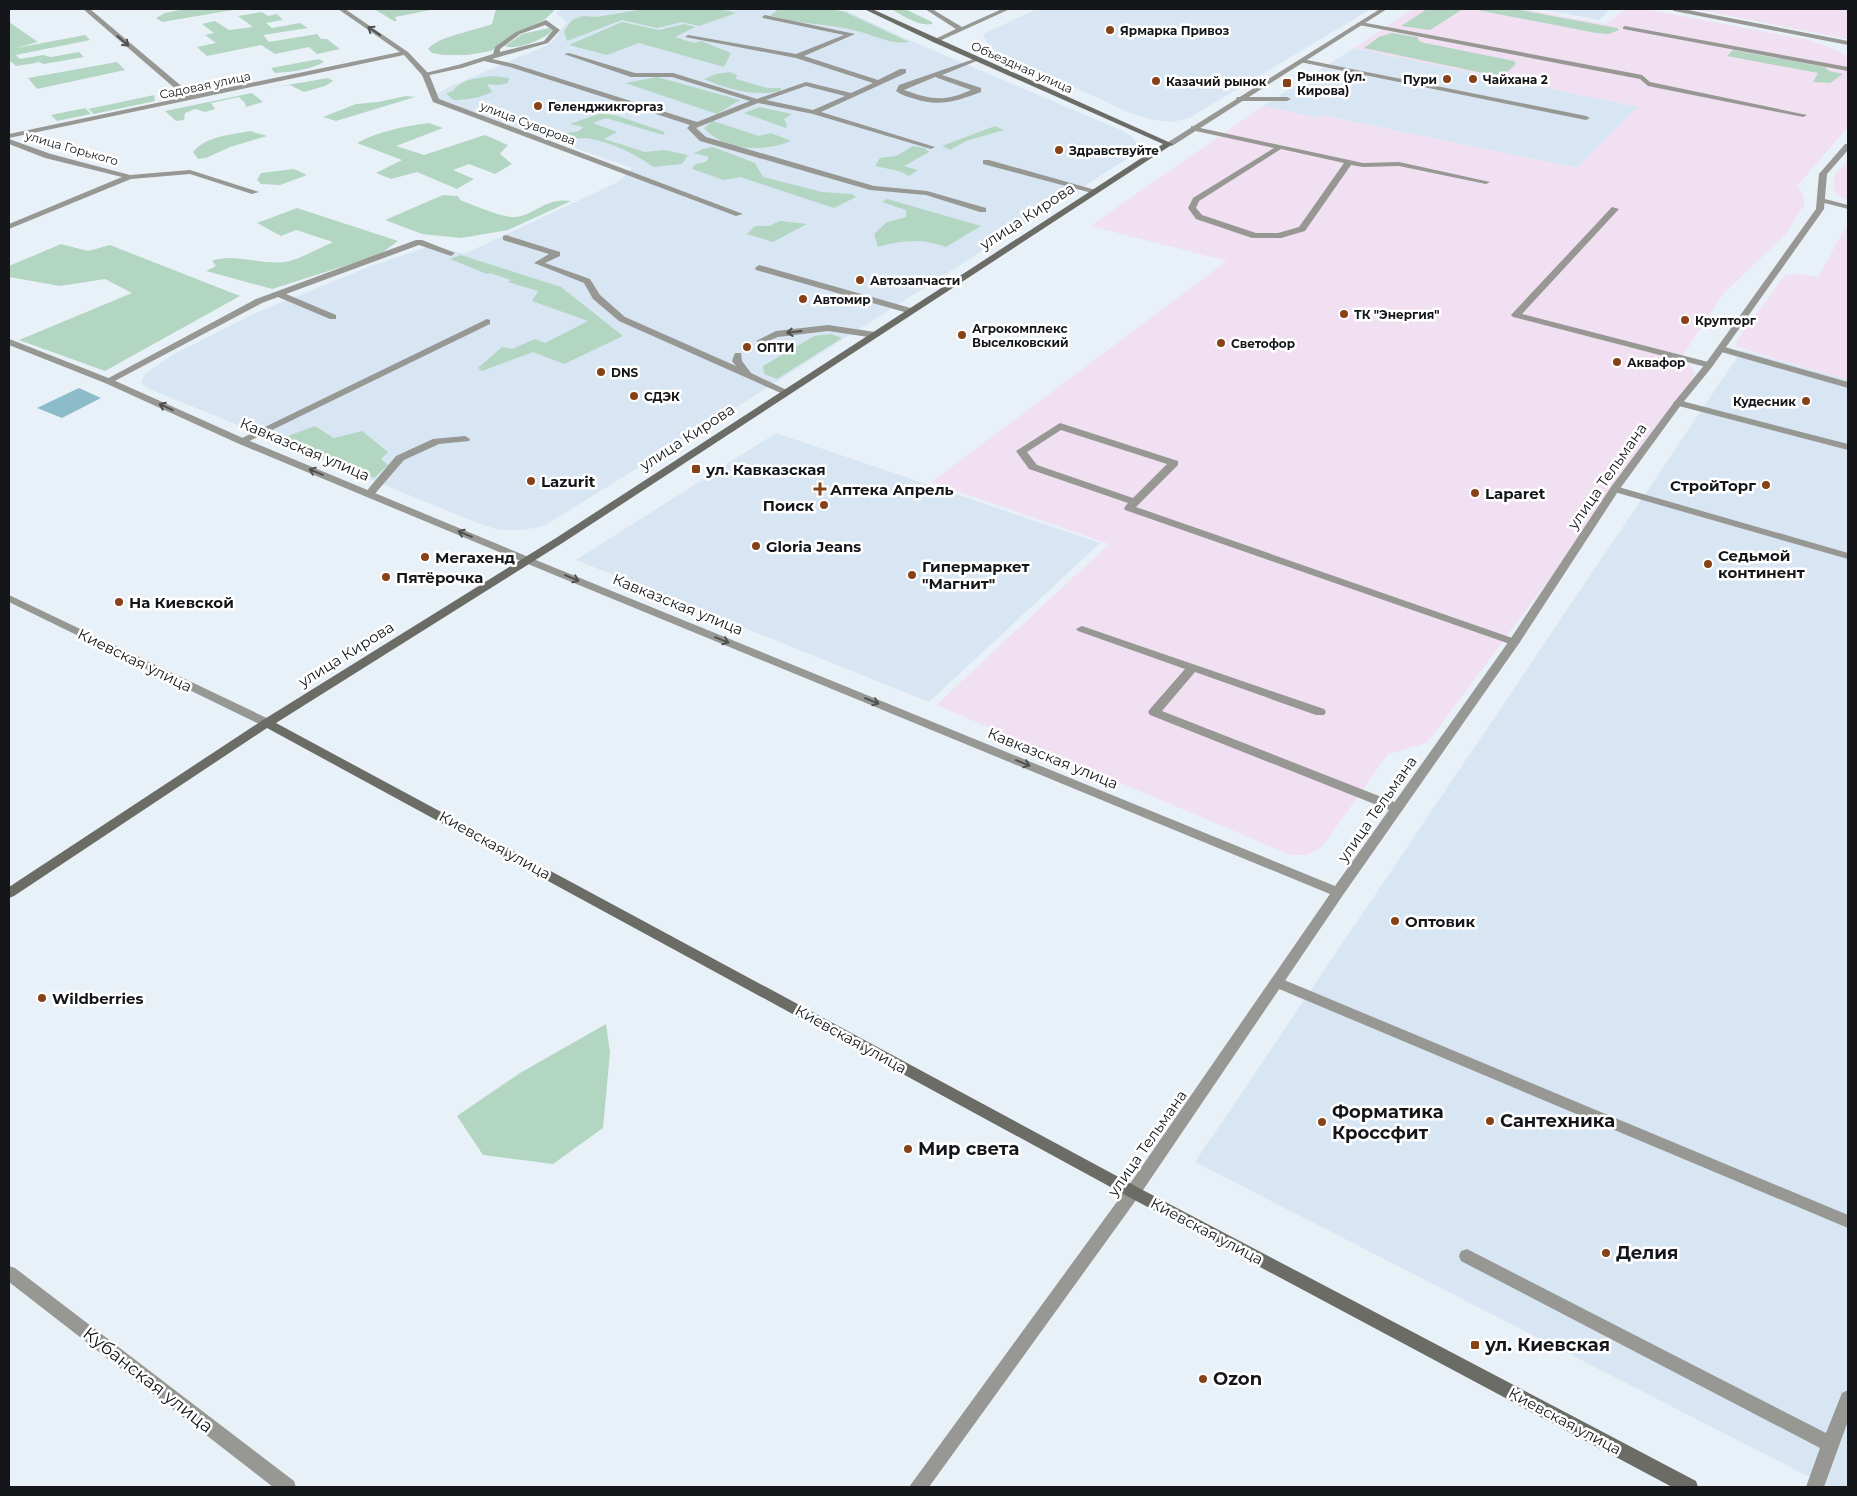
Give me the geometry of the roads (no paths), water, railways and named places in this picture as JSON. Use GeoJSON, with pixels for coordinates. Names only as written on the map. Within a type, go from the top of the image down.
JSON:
{"type":"FeatureCollection","features":[{"type":"Feature","properties":{"kind":"main road","name":"Объездная улица"},"geometry":{"type":"LineString","coordinates":[[867,9],[976,60],[1169,144]]}},
{"type":"Feature","properties":{"kind":"main road","name":"улица Кирова"},"geometry":{"type":"LineString","coordinates":[[9,893],[268,723],[567,535],[1169,144]]}},
{"type":"Feature","properties":{"kind":"main road","name":"Киевская улица"},"geometry":{"type":"LineString","coordinates":[[268,723],[1133,1192],[1689,1487]]}},
{"type":"Feature","properties":{"kind":"street"},"geometry":{"type":"LineString","coordinates":[[86,9],[192,99]]}},
{"type":"Feature","properties":{"kind":"street","name":"улица Суворова"},"geometry":{"type":"LineString","coordinates":[[341,9],[406,53],[425,74],[436,100],[738,214]]}},
{"type":"Feature","properties":{"kind":"street"},"geometry":{"type":"LineString","coordinates":[[928,9],[961,30]]}},
{"type":"Feature","properties":{"kind":"street"},"geometry":{"type":"LineString","coordinates":[[935,41],[1007,9]]}},
{"type":"Feature","properties":{"kind":"street","name":"улица Кирова"},"geometry":{"type":"LineString","coordinates":[[1169,144],[1384,9]]}},
{"type":"Feature","properties":{"kind":"street"},"geometry":{"type":"LineString","coordinates":[[1674,9],[1848,43]]}},
{"type":"Feature","properties":{"kind":"street"},"geometry":{"type":"LineString","coordinates":[[765,17],[852,34],[797,56]]}},
{"type":"Feature","properties":{"kind":"street"},"geometry":{"type":"LineString","coordinates":[[425,74],[460,68],[496,55],[546,42],[557,30],[546,22],[511,38],[497,48],[496,55]]}},
{"type":"Feature","properties":{"kind":"street"},"geometry":{"type":"LineString","coordinates":[[1361,24],[1642,77],[1648,84],[1802,115]]}},
{"type":"Feature","properties":{"kind":"street"},"geometry":{"type":"LineString","coordinates":[[1625,28],[1848,70]]}},
{"type":"Feature","properties":{"kind":"street"},"geometry":{"type":"LineString","coordinates":[[688,37],[797,56],[879,83]]}},
{"type":"Feature","properties":{"kind":"street","name":"Садовая улица"},"geometry":{"type":"LineString","coordinates":[[9,136],[406,53]]}},
{"type":"Feature","properties":{"kind":"street"},"geometry":{"type":"LineString","coordinates":[[567,54],[634,75],[673,75],[757,101],[814,112],[931,148]]}},
{"type":"Feature","properties":{"kind":"street"},"geometry":{"type":"LineString","coordinates":[[484,59],[512,65],[697,125]]}},
{"type":"Feature","properties":{"kind":"street"},"geometry":{"type":"LineString","coordinates":[[936,75],[978,90],[940,103],[927,101],[900,91],[902,87],[976,60]]}},
{"type":"Feature","properties":{"kind":"street"},"geometry":{"type":"LineString","coordinates":[[1302,61],[1586,118]]}},
{"type":"Feature","properties":{"kind":"street"},"geometry":{"type":"LineString","coordinates":[[814,112],[903,71]]}},
{"type":"Feature","properties":{"kind":"street"},"geometry":{"type":"LineString","coordinates":[[851,95],[806,84],[757,101],[691,128],[704,139],[873,188],[927,193],[983,210]]}},
{"type":"Feature","properties":{"kind":"street"},"geometry":{"type":"LineString","coordinates":[[1240,99],[1287,99]]}},
{"type":"Feature","properties":{"kind":"street"},"geometry":{"type":"LineString","coordinates":[[1194,128],[1363,165],[1399,164],[1486,182]]}},
{"type":"Feature","properties":{"kind":"street","name":"улица Горького"},"geometry":{"type":"LineString","coordinates":[[9,141],[48,156],[130,177]]}},
{"type":"Feature","properties":{"kind":"street","name":"улица Тельмана"},"geometry":{"type":"LineString","coordinates":[[918,1487],[1133,1192],[1338,892],[1514,642],[1615,490],[1678,403],[1721,349],[1820,209],[1823,174],[1848,146]]}},
{"type":"Feature","properties":{"kind":"street"},"geometry":{"type":"LineString","coordinates":[[1280,147],[1196,200],[1192,208],[1199,217],[1255,236],[1278,236],[1302,229],[1349,162]]}},
{"type":"Feature","properties":{"kind":"street"},"geometry":{"type":"LineString","coordinates":[[986,162],[1095,191]]}},
{"type":"Feature","properties":{"kind":"street","name":"улица Горького"},"geometry":{"type":"LineString","coordinates":[[9,228],[130,177],[190,172],[256,192]]}},
{"type":"Feature","properties":{"kind":"street"},"geometry":{"type":"LineString","coordinates":[[1820,198],[1848,207]]}},
{"type":"Feature","properties":{"kind":"street"},"geometry":{"type":"LineString","coordinates":[[1615,209],[1516,315],[1709,365]]}},
{"type":"Feature","properties":{"kind":"street"},"geometry":{"type":"LineString","coordinates":[[506,238],[557,254],[538,264],[587,281],[596,297],[622,319],[786,392]]}},
{"type":"Feature","properties":{"kind":"street"},"geometry":{"type":"LineString","coordinates":[[108,381],[259,301],[419,242],[451,253]]}},
{"type":"Feature","properties":{"kind":"street"},"geometry":{"type":"LineString","coordinates":[[759,268],[911,311]]}},
{"type":"Feature","properties":{"kind":"street"},"geometry":{"type":"LineString","coordinates":[[278,294],[333,317]]}},
{"type":"Feature","properties":{"kind":"street"},"geometry":{"type":"LineString","coordinates":[[241,441],[487,322]]}},
{"type":"Feature","properties":{"kind":"street"},"geometry":{"type":"LineString","coordinates":[[761,342],[776,334],[828,328],[875,334]]}},
{"type":"Feature","properties":{"kind":"street","name":"Кавказская улица"},"geometry":{"type":"LineString","coordinates":[[9,342],[108,381],[241,441],[526,560],[1338,892]]}},
{"type":"Feature","properties":{"kind":"street"},"geometry":{"type":"LineString","coordinates":[[1721,349],[1848,385]]}},
{"type":"Feature","properties":{"kind":"street"},"geometry":{"type":"LineString","coordinates":[[738,355],[737,361],[747,374]]}},
{"type":"Feature","properties":{"kind":"street"},"geometry":{"type":"LineString","coordinates":[[1678,403],[1848,447]]}},
{"type":"Feature","properties":{"kind":"street"},"geometry":{"type":"LineString","coordinates":[[1134,502],[1033,467],[1021,451],[1060,426],[1174,463],[1129,508],[1514,642]]}},
{"type":"Feature","properties":{"kind":"street"},"geometry":{"type":"LineString","coordinates":[[370,494],[400,458],[437,441],[465,439]]}},
{"type":"Feature","properties":{"kind":"street"},"geometry":{"type":"LineString","coordinates":[[1615,490],[1848,556]]}},
{"type":"Feature","properties":{"kind":"street","name":"Киевская улица"},"geometry":{"type":"LineString","coordinates":[[9,598],[268,723]]}},
{"type":"Feature","properties":{"kind":"street"},"geometry":{"type":"LineString","coordinates":[[1082,629],[1320,712]]}},
{"type":"Feature","properties":{"kind":"street"},"geometry":{"type":"LineString","coordinates":[[1193,667],[1154,712],[1397,808]]}},
{"type":"Feature","properties":{"kind":"street"},"geometry":{"type":"LineString","coordinates":[[1277,982],[1848,1222]]}},
{"type":"Feature","properties":{"kind":"street"},"geometry":{"type":"LineString","coordinates":[[1467,1256],[1831,1445]]}},
{"type":"Feature","properties":{"kind":"street","name":"Кубанская улица"},"geometry":{"type":"LineString","coordinates":[[9,1273],[287,1487]]}},
{"type":"Feature","properties":{"kind":"street"},"geometry":{"type":"LineString","coordinates":[[1815,1487],[1848,1398]]}},
{"type":"Feature","properties":{"kind":"water"},"geometry":{"type":"Polygon","coordinates":[[[79,388],[101,398],[62,418],[37,408],[79,388]]]}},
{"type":"Feature","properties":{"kind":"place","name":"Ярмарка Привоз"},"geometry":{"type":"Point","coordinates":[1110,30]}},
{"type":"Feature","properties":{"kind":"place","name":"Пури"},"geometry":{"type":"Point","coordinates":[1447,79]}},
{"type":"Feature","properties":{"kind":"place","name":"Чайхана 2"},"geometry":{"type":"Point","coordinates":[1473,79]}},
{"type":"Feature","properties":{"kind":"place","name":"Казачий рынок"},"geometry":{"type":"Point","coordinates":[1156,81]}},
{"type":"Feature","properties":{"kind":"place","name":"Рынок (ул. Кирова)"},"geometry":{"type":"Point","coordinates":[1287,83]}},
{"type":"Feature","properties":{"kind":"place","name":"Геленджикгоргаз"},"geometry":{"type":"Point","coordinates":[538,106]}},
{"type":"Feature","properties":{"kind":"place","name":"Здравствуйте"},"geometry":{"type":"Point","coordinates":[1059,150]}},
{"type":"Feature","properties":{"kind":"place","name":"Автозапчасти"},"geometry":{"type":"Point","coordinates":[860,280]}},
{"type":"Feature","properties":{"kind":"place","name":"Автомир"},"geometry":{"type":"Point","coordinates":[803,299]}},
{"type":"Feature","properties":{"kind":"place","name":"ТК \"Энергия\""},"geometry":{"type":"Point","coordinates":[1344,314]}},
{"type":"Feature","properties":{"kind":"place","name":"Крупторг"},"geometry":{"type":"Point","coordinates":[1685,320]}},
{"type":"Feature","properties":{"kind":"place","name":"Агрокомплекс Выселковский"},"geometry":{"type":"Point","coordinates":[962,335]}},
{"type":"Feature","properties":{"kind":"place","name":"Светофор"},"geometry":{"type":"Point","coordinates":[1221,343]}},
{"type":"Feature","properties":{"kind":"place","name":"ОПТИ"},"geometry":{"type":"Point","coordinates":[747,347]}},
{"type":"Feature","properties":{"kind":"place","name":"Аквафор"},"geometry":{"type":"Point","coordinates":[1617,362]}},
{"type":"Feature","properties":{"kind":"place","name":"DNS"},"geometry":{"type":"Point","coordinates":[601,372]}},
{"type":"Feature","properties":{"kind":"place","name":"СДЭК"},"geometry":{"type":"Point","coordinates":[634,396]}},
{"type":"Feature","properties":{"kind":"place","name":"Кудесник"},"geometry":{"type":"Point","coordinates":[1806,401]}},
{"type":"Feature","properties":{"kind":"place","name":"ул. Кавказская"},"geometry":{"type":"Point","coordinates":[696,469]}},
{"type":"Feature","properties":{"kind":"place","name":"Lazurit"},"geometry":{"type":"Point","coordinates":[531,481]}},
{"type":"Feature","properties":{"kind":"place","name":"СтройТорг"},"geometry":{"type":"Point","coordinates":[1766,485]}},
{"type":"Feature","properties":{"kind":"place","name":"Аптека Апрель"},"geometry":{"type":"Point","coordinates":[820,489]}},
{"type":"Feature","properties":{"kind":"place","name":"Laparet"},"geometry":{"type":"Point","coordinates":[1475,493]}},
{"type":"Feature","properties":{"kind":"place","name":"Поиск"},"geometry":{"type":"Point","coordinates":[824,505]}},
{"type":"Feature","properties":{"kind":"place","name":"Gloria Jeans"},"geometry":{"type":"Point","coordinates":[756,546]}},
{"type":"Feature","properties":{"kind":"place","name":"Мегахенд"},"geometry":{"type":"Point","coordinates":[425,557]}},
{"type":"Feature","properties":{"kind":"place","name":"Седьмой континент"},"geometry":{"type":"Point","coordinates":[1708,564]}},
{"type":"Feature","properties":{"kind":"place","name":"Гипермаркет \"Магнит\""},"geometry":{"type":"Point","coordinates":[912,575]}},
{"type":"Feature","properties":{"kind":"place","name":"Пятёрочка"},"geometry":{"type":"Point","coordinates":[386,577]}},
{"type":"Feature","properties":{"kind":"place","name":"На Киевской"},"geometry":{"type":"Point","coordinates":[119,602]}},
{"type":"Feature","properties":{"kind":"place","name":"Оптовик"},"geometry":{"type":"Point","coordinates":[1395,921]}},
{"type":"Feature","properties":{"kind":"place","name":"Wildberries"},"geometry":{"type":"Point","coordinates":[42,998]}},
{"type":"Feature","properties":{"kind":"place","name":"Сантехника"},"geometry":{"type":"Point","coordinates":[1490,1121]}},
{"type":"Feature","properties":{"kind":"place","name":"Форматика Кроссфит"},"geometry":{"type":"Point","coordinates":[1322,1122]}},
{"type":"Feature","properties":{"kind":"place","name":"Мир света"},"geometry":{"type":"Point","coordinates":[908,1149]}},
{"type":"Feature","properties":{"kind":"place","name":"Делия"},"geometry":{"type":"Point","coordinates":[1606,1253]}},
{"type":"Feature","properties":{"kind":"place","name":"ул. Киевская"},"geometry":{"type":"Point","coordinates":[1475,1345]}},
{"type":"Feature","properties":{"kind":"place","name":"Ozon"},"geometry":{"type":"Point","coordinates":[1203,1379]}}]}
